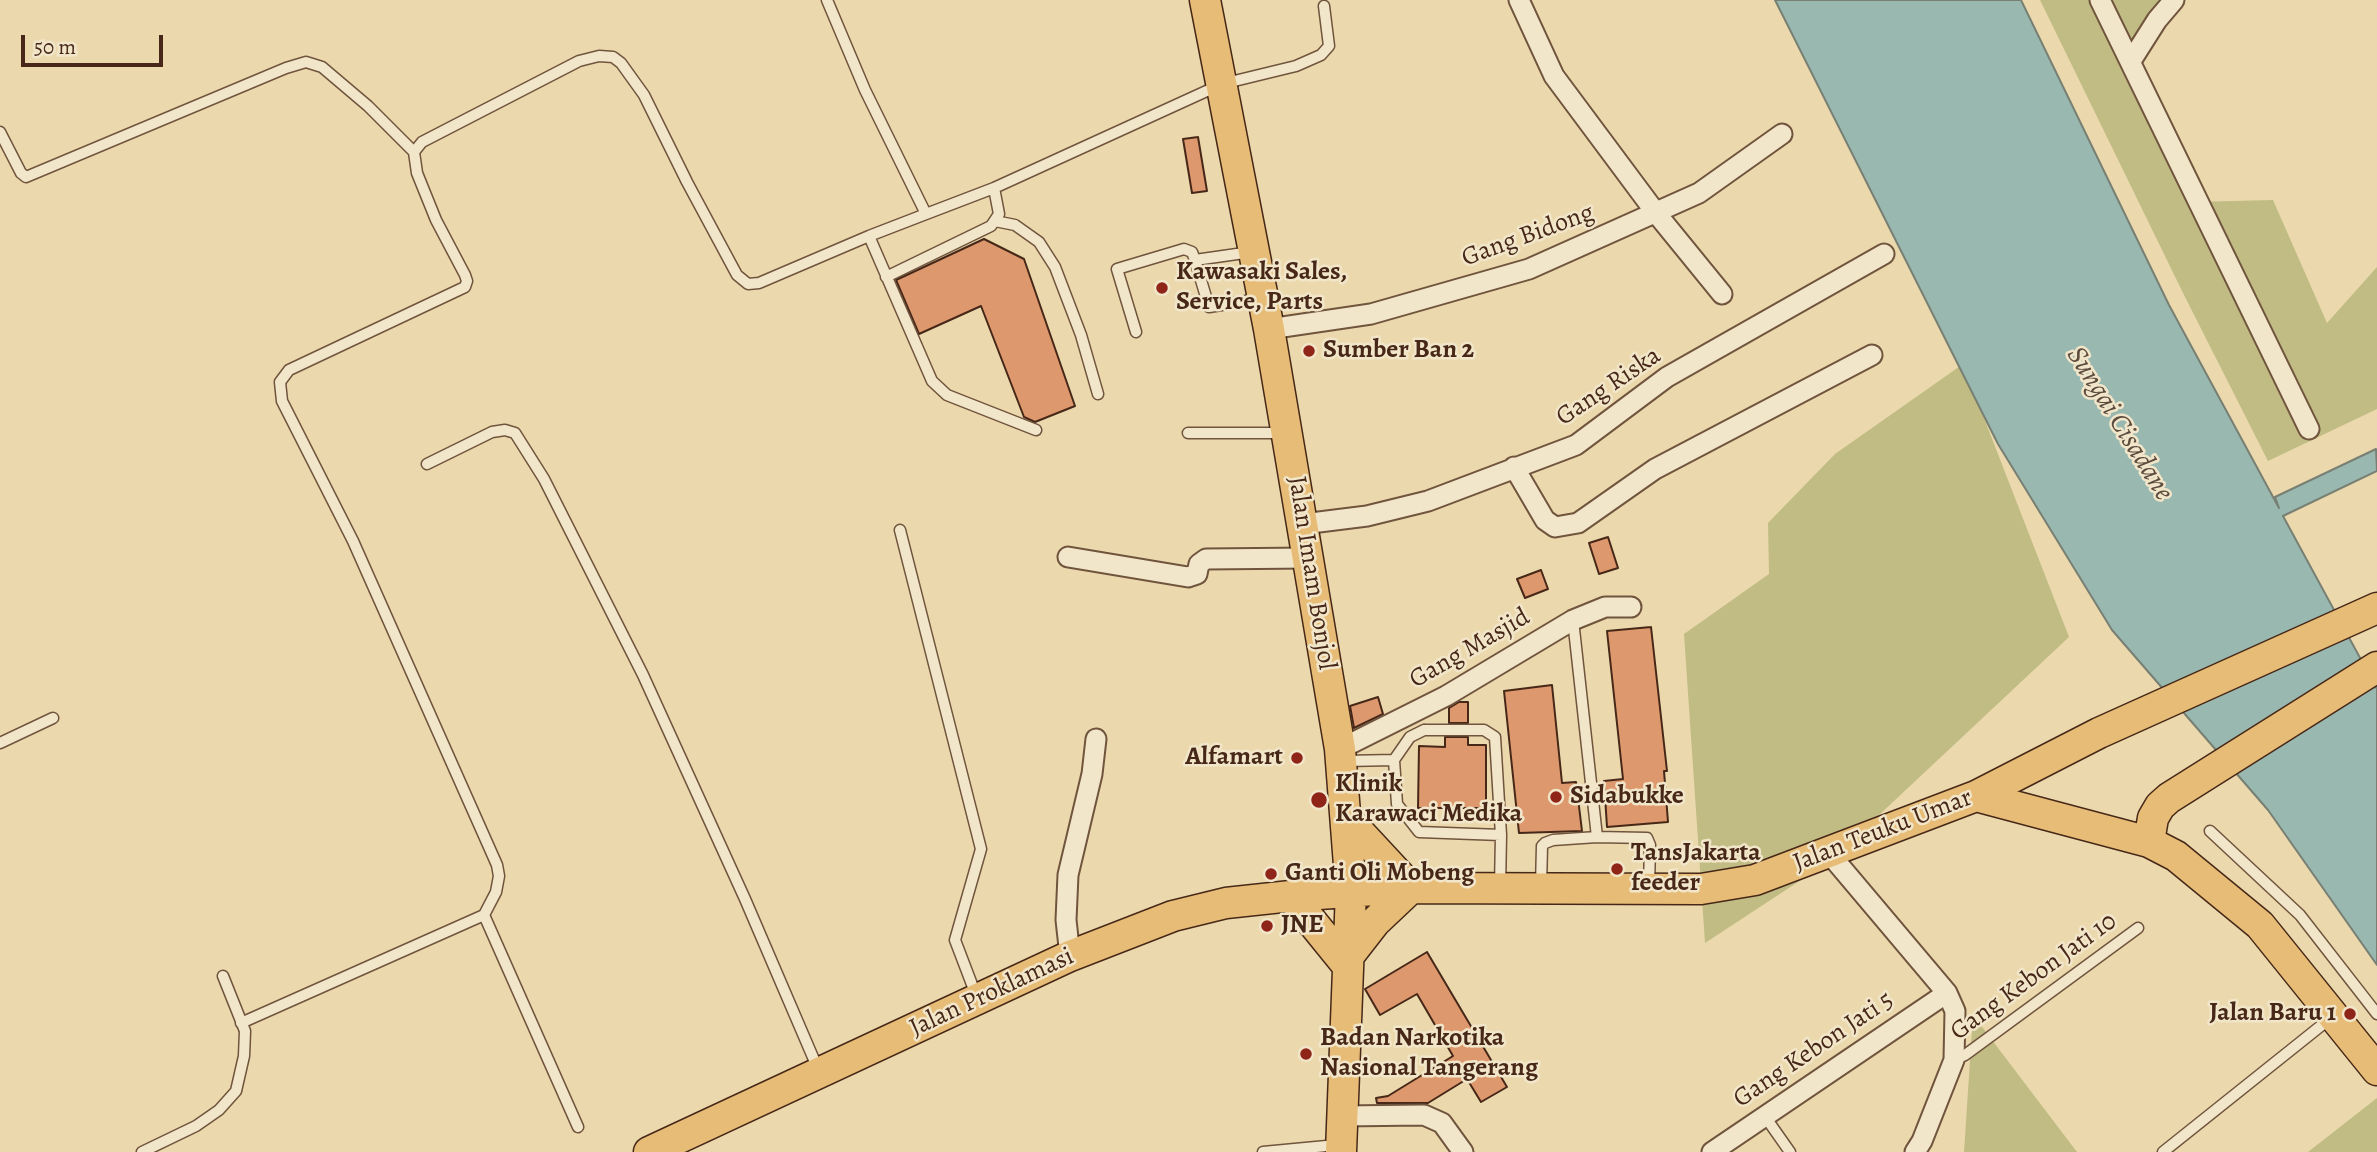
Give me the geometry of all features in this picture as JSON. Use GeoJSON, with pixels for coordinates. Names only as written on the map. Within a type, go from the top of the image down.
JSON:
{"type":"FeatureCollection","features":[{"type":"Feature","properties":{"kind":"main road","name":"Jalan Imam Bonjol"},"geometry":{"type":"LineString","coordinates":[[1205,0],[1269,329],[1341,755],[1351,891],[1341,1149]]}},
{"type":"Feature","properties":{"kind":"main road","name":"Jalan Teuku Umar"},"geometry":{"type":"LineString","coordinates":[[1351,891],[1411,888],[1701,889],[1755,880],[1976,796],[2099,733],[2377,608]]}},
{"type":"Feature","properties":{"kind":"main road"},"geometry":{"type":"LineString","coordinates":[[2149,842],[2153,818],[2160,806],[2377,667]]}},
{"type":"Feature","properties":{"kind":"main road"},"geometry":{"type":"LineString","coordinates":[[1976,796],[2149,842],[2176,856],[2260,925],[2377,1070]]}},
{"type":"Feature","properties":{"kind":"main road"},"geometry":{"type":"LineString","coordinates":[[1291,896],[1347,962],[1375,922],[1411,888],[1346,818]]}},
{"type":"Feature","properties":{"kind":"main road","name":"Jalan Proklamasi"},"geometry":{"type":"LineString","coordinates":[[649,1152],[1070,956],[1173,916],[1226,903],[1351,891]]}},
{"type":"Feature","properties":{"kind":"street"},"geometry":{"type":"LineString","coordinates":[[1519,0],[1554,76],[1656,213],[1721,293]]}},
{"type":"Feature","properties":{"kind":"street"},"geometry":{"type":"LineString","coordinates":[[2100,0],[2309,429]]}},
{"type":"Feature","properties":{"kind":"street"},"geometry":{"type":"LineString","coordinates":[[2131,61],[2157,20],[2174,0]]}},
{"type":"Feature","properties":{"kind":"street","name":"Gang Bidong"},"geometry":{"type":"LineString","coordinates":[[1269,329],[1371,314],[1529,269],[1699,193],[1782,134]]}},
{"type":"Feature","properties":{"kind":"street","name":"Gang Riska"},"geometry":{"type":"LineString","coordinates":[[1303,524],[1367,516],[1428,501],[1576,444],[1667,377],[1884,254]]}},
{"type":"Feature","properties":{"kind":"street"},"geometry":{"type":"LineString","coordinates":[[1514,467],[1545,520],[1555,527],[1578,523],[1655,469],[1872,355]]}},
{"type":"Feature","properties":{"kind":"street"},"geometry":{"type":"LineString","coordinates":[[1068,557],[1188,577],[1197,574],[1199,564],[1206,559],[1308,558]]}},
{"type":"Feature","properties":{"kind":"street","name":"Gang Masjid"},"geometry":{"type":"LineString","coordinates":[[1341,755],[1573,620],[1605,607],[1631,607]]}},
{"type":"Feature","properties":{"kind":"street"},"geometry":{"type":"LineString","coordinates":[[1070,956],[1066,920],[1068,875],[1092,774],[1097,739]]}},
{"type":"Feature","properties":{"kind":"street"},"geometry":{"type":"LineString","coordinates":[[1828,852],[1947,993],[1955,1011],[1954,1060],[1922,1141],[1915,1152]]}},
{"type":"Feature","properties":{"kind":"street","name":"Gang Kebon Jati 5"},"geometry":{"type":"LineString","coordinates":[[1712,1152],[1947,993]]}},
{"type":"Feature","properties":{"kind":"street"},"geometry":{"type":"LineString","coordinates":[[1342,1116],[1424,1115],[1442,1123],[1463,1152]]}},
{"type":"Feature","properties":{"kind":"lane"},"geometry":{"type":"LineString","coordinates":[[827,0],[865,90],[926,214]]}},
{"type":"Feature","properties":{"kind":"lane"},"geometry":{"type":"LineString","coordinates":[[414,152],[422,142],[579,61],[599,55],[613,57],[621,63],[644,95],[737,275],[748,284],[759,283],[869,236],[994,188],[1222,83],[1296,66],[1321,55],[1329,46],[1324,6]]}},
{"type":"Feature","properties":{"kind":"lane"},"geometry":{"type":"LineString","coordinates":[[0,132],[21,173],[26,177],[286,68],[306,62],[322,67],[368,106],[414,152],[417,173],[436,220],[467,281],[465,286],[289,370],[281,382],[280,390],[282,401],[352,541],[497,864],[499,876],[496,892],[484,915],[242,1023]]}},
{"type":"Feature","properties":{"kind":"lane"},"geometry":{"type":"LineString","coordinates":[[886,277],[991,226],[999,214],[994,188]]}},
{"type":"Feature","properties":{"kind":"lane"},"geometry":{"type":"LineString","coordinates":[[995,221],[1015,225],[1039,242],[1055,267],[1081,335],[1098,394]]}},
{"type":"Feature","properties":{"kind":"lane"},"geometry":{"type":"LineString","coordinates":[[869,236],[932,381],[953,398],[1036,430]]}},
{"type":"Feature","properties":{"kind":"lane"},"geometry":{"type":"LineString","coordinates":[[1136,332],[1117,269],[1184,249],[1192,252],[1209,307],[1263,298]]}},
{"type":"Feature","properties":{"kind":"lane"},"geometry":{"type":"LineString","coordinates":[[1195,260],[1254,252]]}},
{"type":"Feature","properties":{"kind":"lane"},"geometry":{"type":"LineString","coordinates":[[427,464],[492,432],[505,430],[515,433],[544,479],[649,687],[746,899],[820,1073]]}},
{"type":"Feature","properties":{"kind":"lane"},"geometry":{"type":"LineString","coordinates":[[1188,433],[1287,433]]}},
{"type":"Feature","properties":{"kind":"lane"},"geometry":{"type":"LineString","coordinates":[[900,530],[981,849],[955,940],[978,999]]}},
{"type":"Feature","properties":{"kind":"lane"},"geometry":{"type":"LineString","coordinates":[[1573,620],[1597,837]]}},
{"type":"Feature","properties":{"kind":"lane"},"geometry":{"type":"LineString","coordinates":[[0,743],[53,718]]}},
{"type":"Feature","properties":{"kind":"lane"},"geometry":{"type":"LineString","coordinates":[[1499,890],[1501,835],[1495,737],[1484,730],[1424,730],[1410,737],[1394,760],[1397,804],[1419,832],[1501,835]]}},
{"type":"Feature","properties":{"kind":"lane"},"geometry":{"type":"LineString","coordinates":[[1341,755],[1394,760]]}},
{"type":"Feature","properties":{"kind":"lane"},"geometry":{"type":"LineString","coordinates":[[2210,831],[2300,915],[2377,1014]]}},
{"type":"Feature","properties":{"kind":"lane"},"geometry":{"type":"LineString","coordinates":[[1541,890],[1542,846],[1545,843],[1597,837],[1647,838],[1650,845],[1649,890]]}},
{"type":"Feature","properties":{"kind":"lane"},"geometry":{"type":"LineString","coordinates":[[484,915],[578,1127]]}},
{"type":"Feature","properties":{"kind":"lane","name":"Gang Kebon Jati 10"},"geometry":{"type":"LineString","coordinates":[[1954,1060],[1975,1048],[2138,928]]}},
{"type":"Feature","properties":{"kind":"lane"},"geometry":{"type":"LineString","coordinates":[[142,1152],[196,1126],[219,1110],[236,1091],[244,1056],[245,1031],[223,976]]}},
{"type":"Feature","properties":{"kind":"lane"},"geometry":{"type":"LineString","coordinates":[[2163,1152],[2334,1015]]}},
{"type":"Feature","properties":{"kind":"lane"},"geometry":{"type":"LineString","coordinates":[[1764,1115],[1790,1152]]}},
{"type":"Feature","properties":{"kind":"lane"},"geometry":{"type":"LineString","coordinates":[[1263,1152],[1341,1149]]}},
{"type":"Feature","properties":{"kind":"shaded area"},"geometry":{"type":"Polygon","coordinates":[[[2040,0],[2162,0],[2148,16],[2122,59],[2191,202],[2273,200],[2327,323],[2377,267],[2377,409],[2268,461],[2040,0]]]}},
{"type":"Feature","properties":{"kind":"shaded area"},"geometry":{"type":"Polygon","coordinates":[[[1963,364],[2069,637],[1830,861],[1705,943],[1684,634],[1769,574],[1768,523],[1835,454],[1963,364]]]}},
{"type":"Feature","properties":{"kind":"shaded area"},"geometry":{"type":"Polygon","coordinates":[[[1973,1015],[2077,1152],[1964,1152],[1973,1015]]]}},
{"type":"Feature","properties":{"kind":"shaded area"},"geometry":{"type":"Polygon","coordinates":[[[2377,1098],[2377,1152],[2308,1152],[2377,1098]]]}},
{"type":"Feature","properties":{"kind":"water","name":"Sungai Cisadane"},"geometry":{"type":"Polygon","coordinates":[[[1775,0],[2021,0],[2169,305],[2279,508],[2275,497],[2376,449],[2377,471],[2283,516],[2377,689],[2377,965],[2268,810],[2112,630],[1998,444],[1775,0]]]}},
{"type":"Feature","properties":{"kind":"building"},"geometry":{"type":"Polygon","coordinates":[[[1198,137],[1207,191],[1192,193],[1183,139],[1198,137]]]}},
{"type":"Feature","properties":{"kind":"building"},"geometry":{"type":"Polygon","coordinates":[[[984,239],[1024,259],[1075,406],[1035,422],[1024,417],[981,306],[919,334],[896,280],[984,239]]]}},
{"type":"Feature","properties":{"kind":"building"},"geometry":{"type":"Polygon","coordinates":[[[1608,537],[1618,568],[1599,574],[1589,543],[1608,537]]]}},
{"type":"Feature","properties":{"kind":"building"},"geometry":{"type":"Polygon","coordinates":[[[1541,570],[1548,589],[1525,598],[1517,579],[1541,570]]]}},
{"type":"Feature","properties":{"kind":"building"},"geometry":{"type":"Polygon","coordinates":[[[1651,627],[1667,771],[1664,771],[1668,822],[1607,827],[1604,781],[1623,779],[1607,631],[1651,627]]]}},
{"type":"Feature","properties":{"kind":"building"},"geometry":{"type":"Polygon","coordinates":[[[1552,685],[1562,783],[1576,782],[1582,831],[1519,833],[1504,691],[1552,685]]]}},
{"type":"Feature","properties":{"kind":"building"},"geometry":{"type":"Polygon","coordinates":[[[1378,697],[1383,714],[1354,728],[1350,706],[1378,697]]]}},
{"type":"Feature","properties":{"kind":"building"},"geometry":{"type":"Polygon","coordinates":[[[1459,702],[1468,702],[1468,723],[1449,723],[1449,708],[1459,702]]]}},
{"type":"Feature","properties":{"kind":"building"},"geometry":{"type":"Polygon","coordinates":[[[1445,737],[1468,737],[1468,745],[1486,745],[1486,808],[1418,808],[1419,746],[1445,747],[1445,737]]]}},
{"type":"Feature","properties":{"kind":"building"},"geometry":{"type":"Polygon","coordinates":[[[1427,952],[1507,1087],[1481,1102],[1467,1079],[1428,1103],[1377,1103],[1376,1098],[1388,1096],[1453,1056],[1417,994],[1380,1015],[1365,989],[1427,952]]]}},
{"type":"Feature","properties":{"kind":"place","name":"Kawasaki Sales, Service, Parts"},"geometry":{"type":"Point","coordinates":[1162,288]}},
{"type":"Feature","properties":{"kind":"place","name":"Sumber Ban 2"},"geometry":{"type":"Point","coordinates":[1309,351]}},
{"type":"Feature","properties":{"kind":"place","name":"Alfamart"},"geometry":{"type":"Point","coordinates":[1297,758]}},
{"type":"Feature","properties":{"kind":"place","name":"Sidabukke"},"geometry":{"type":"Point","coordinates":[1556,797]}},
{"type":"Feature","properties":{"kind":"place","name":"Klinik Karawaci Medika"},"geometry":{"type":"Point","coordinates":[1319,800]}},
{"type":"Feature","properties":{"kind":"place","name":"TansJakarta feeder"},"geometry":{"type":"Point","coordinates":[1617,869]}},
{"type":"Feature","properties":{"kind":"place","name":"Ganti Oli Mobeng"},"geometry":{"type":"Point","coordinates":[1271,874]}},
{"type":"Feature","properties":{"kind":"place","name":"JNE"},"geometry":{"type":"Point","coordinates":[1267,926]}},
{"type":"Feature","properties":{"kind":"place","name":"Jalan Baru 1"},"geometry":{"type":"Point","coordinates":[2350,1014]}},
{"type":"Feature","properties":{"kind":"place","name":"Badan Narkotika Nasional Tangerang"},"geometry":{"type":"Point","coordinates":[1306,1054]}}]}
